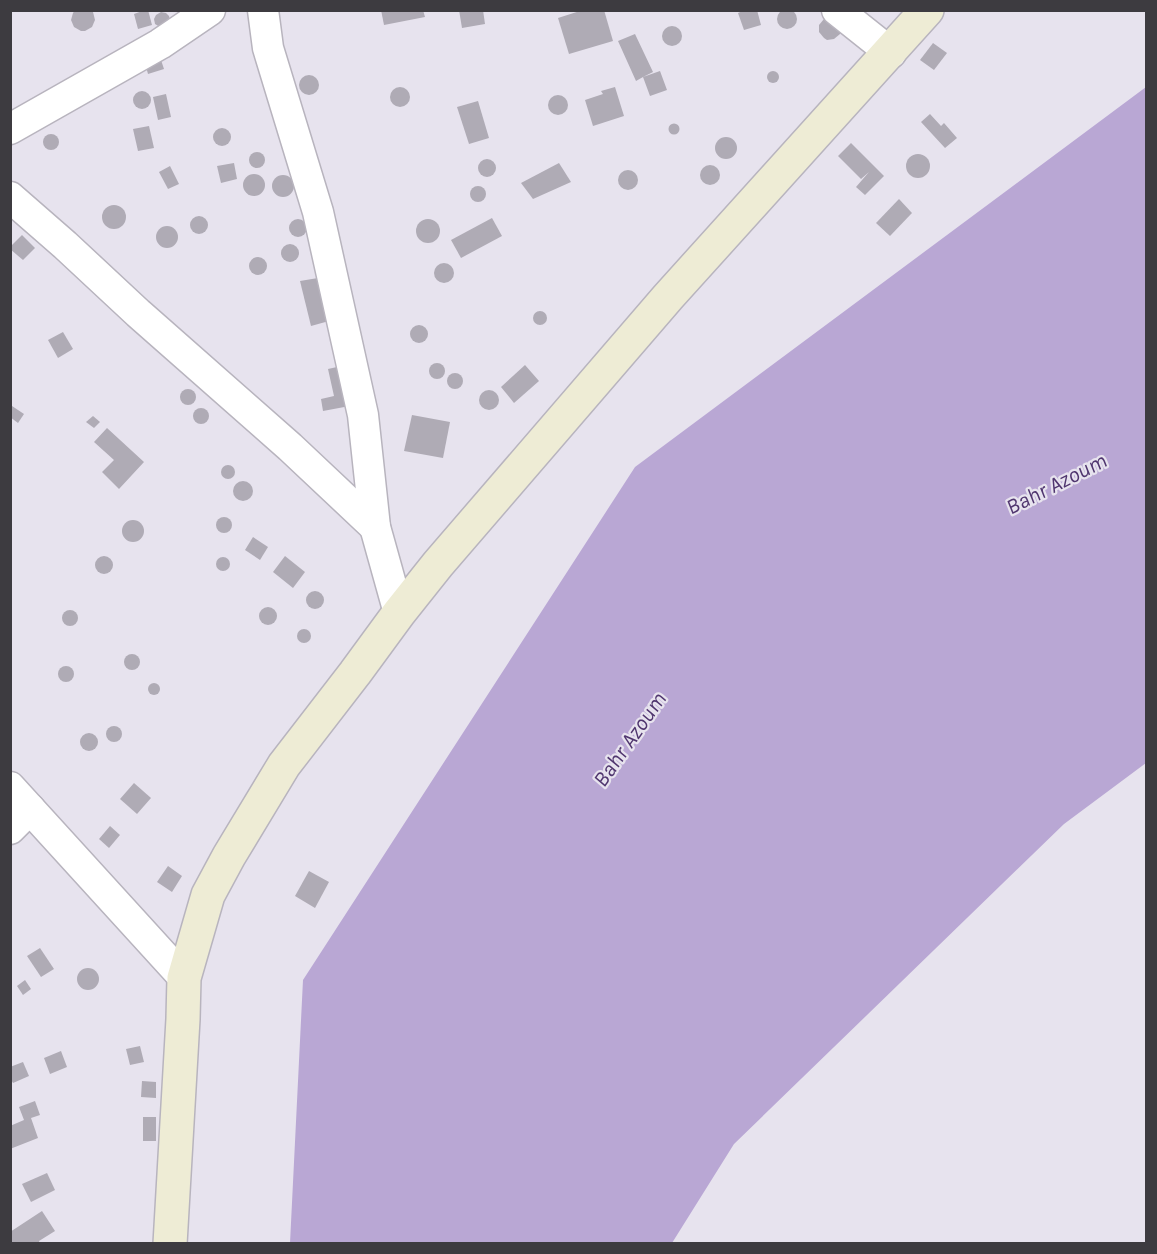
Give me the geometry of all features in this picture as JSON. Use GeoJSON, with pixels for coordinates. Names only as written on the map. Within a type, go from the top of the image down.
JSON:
{"type":"FeatureCollection","features":[{"type":"Feature","properties":{"kind":"main road"},"geometry":{"type":"LineString","coordinates":[[170,1244],[184,978],[208,895],[284,765],[438,564],[668,297],[891,53],[927,10]]}},
{"type":"Feature","properties":{"kind":"street"},"geometry":{"type":"LineString","coordinates":[[10,129],[160,44],[210,10]]}},
{"type":"Feature","properties":{"kind":"street"},"geometry":{"type":"LineString","coordinates":[[263,10],[268,48],[318,212],[361,404],[375,528],[399,613]]}},
{"type":"Feature","properties":{"kind":"street"},"geometry":{"type":"LineString","coordinates":[[837,10],[891,53]]}},
{"type":"Feature","properties":{"kind":"street"},"geometry":{"type":"LineString","coordinates":[[10,197],[290,447],[375,528]]}},
{"type":"Feature","properties":{"kind":"street"},"geometry":{"type":"LineString","coordinates":[[10,786],[20,819],[184,978]]}},
{"type":"Feature","properties":{"kind":"water","name":"Bahr Azoum"},"geometry":{"type":"Polygon","coordinates":[[[1146,87],[1146,763],[1064,824],[734,1144],[672,1243],[290,1243],[303,980],[635,467],[1146,87]]]}},
{"type":"Feature","properties":{"kind":"building"},"geometry":{"type":"Polygon","coordinates":[[[787,9],[794,12],[797,19],[794,26],[787,29],[780,26],[777,19],[780,12],[787,9]]]}},
{"type":"Feature","properties":{"kind":"building"},"geometry":{"type":"Polygon","coordinates":[[[75,10],[93,12],[95,20],[92,27],[81,31],[74,27],[71,20],[75,10]]]}},
{"type":"Feature","properties":{"kind":"building"},"geometry":{"type":"Polygon","coordinates":[[[148,10],[152,25],[138,29],[134,14],[148,10]]]}},
{"type":"Feature","properties":{"kind":"building"},"geometry":{"type":"Polygon","coordinates":[[[381,10],[423,10],[425,17],[384,25],[381,10]]]}},
{"type":"Feature","properties":{"kind":"building"},"geometry":{"type":"Polygon","coordinates":[[[459,10],[483,10],[485,24],[462,28],[459,10]]]}},
{"type":"Feature","properties":{"kind":"building"},"geometry":{"type":"Polygon","coordinates":[[[583,10],[604,10],[613,41],[569,54],[558,18],[583,10]]]}},
{"type":"Feature","properties":{"kind":"building"},"geometry":{"type":"Polygon","coordinates":[[[745,10],[757,10],[761,25],[744,30],[738,13],[745,10]]]}},
{"type":"Feature","properties":{"kind":"building"},"geometry":{"type":"Polygon","coordinates":[[[161,12],[169,16],[170,22],[160,27],[155,24],[154,19],[161,12]]]}},
{"type":"Feature","properties":{"kind":"building"},"geometry":{"type":"Polygon","coordinates":[[[830,18],[841,27],[840,34],[834,39],[827,40],[819,32],[819,25],[824,19],[830,18]]]}},
{"type":"Feature","properties":{"kind":"building"},"geometry":{"type":"Polygon","coordinates":[[[668,26],[676,26],[682,32],[682,40],[676,46],[668,46],[662,40],[662,32],[668,26]]]}},
{"type":"Feature","properties":{"kind":"building"},"geometry":{"type":"Polygon","coordinates":[[[635,34],[653,72],[636,81],[618,41],[635,34]]]}},
{"type":"Feature","properties":{"kind":"building"},"geometry":{"type":"Polygon","coordinates":[[[933,43],[947,53],[934,70],[920,60],[933,43]]]}},
{"type":"Feature","properties":{"kind":"building"},"geometry":{"type":"Polygon","coordinates":[[[158,51],[164,69],[148,74],[143,56],[158,51]]]}},
{"type":"Feature","properties":{"kind":"building"},"geometry":{"type":"Polygon","coordinates":[[[660,71],[667,90],[650,96],[643,77],[660,71]]]}},
{"type":"Feature","properties":{"kind":"building"},"geometry":{"type":"Polygon","coordinates":[[[775,71],[779,77],[775,83],[771,83],[767,75],[775,71]]]}},
{"type":"Feature","properties":{"kind":"building"},"geometry":{"type":"Polygon","coordinates":[[[309,75],[316,78],[319,85],[316,92],[309,95],[302,92],[299,85],[302,78],[309,75]]]}},
{"type":"Feature","properties":{"kind":"building"},"geometry":{"type":"Polygon","coordinates":[[[400,87],[407,90],[410,97],[407,104],[400,107],[393,104],[390,97],[393,90],[400,87]]]}},
{"type":"Feature","properties":{"kind":"building"},"geometry":{"type":"Polygon","coordinates":[[[615,87],[624,116],[593,126],[585,100],[603,94],[601,91],[615,87]]]}},
{"type":"Feature","properties":{"kind":"building"},"geometry":{"type":"Polygon","coordinates":[[[142,91],[148,94],[151,100],[148,106],[142,109],[136,106],[133,100],[136,94],[142,91]]]}},
{"type":"Feature","properties":{"kind":"building"},"geometry":{"type":"Polygon","coordinates":[[[166,94],[171,117],[158,120],[153,97],[166,94]]]}},
{"type":"Feature","properties":{"kind":"building"},"geometry":{"type":"Polygon","coordinates":[[[558,95],[565,98],[568,105],[565,112],[558,115],[551,112],[548,105],[551,98],[558,95]]]}},
{"type":"Feature","properties":{"kind":"building"},"geometry":{"type":"Polygon","coordinates":[[[478,101],[489,138],[469,144],[457,107],[478,101]]]}},
{"type":"Feature","properties":{"kind":"building"},"geometry":{"type":"Polygon","coordinates":[[[930,114],[941,126],[944,123],[957,138],[945,148],[921,122],[930,114]]]}},
{"type":"Feature","properties":{"kind":"building"},"geometry":{"type":"Polygon","coordinates":[[[674,123],[680,129],[674,135],[668,129],[674,123]]]}},
{"type":"Feature","properties":{"kind":"building"},"geometry":{"type":"Polygon","coordinates":[[[149,126],[154,148],[138,151],[133,129],[149,126]]]}},
{"type":"Feature","properties":{"kind":"building"},"geometry":{"type":"Polygon","coordinates":[[[222,128],[228,131],[231,137],[228,143],[222,146],[216,143],[213,137],[216,131],[222,128]]]}},
{"type":"Feature","properties":{"kind":"building"},"geometry":{"type":"Polygon","coordinates":[[[48,134],[54,134],[59,142],[57,148],[48,150],[43,145],[43,139],[48,134]]]}},
{"type":"Feature","properties":{"kind":"building"},"geometry":{"type":"Polygon","coordinates":[[[726,137],[734,140],[737,148],[734,156],[726,159],[718,156],[715,148],[718,140],[726,137]]]}},
{"type":"Feature","properties":{"kind":"building"},"geometry":{"type":"Polygon","coordinates":[[[851,143],[884,176],[865,195],[856,187],[869,172],[861,179],[838,156],[851,143]]]}},
{"type":"Feature","properties":{"kind":"building"},"geometry":{"type":"Polygon","coordinates":[[[257,152],[263,154],[265,160],[263,166],[257,168],[251,166],[249,160],[251,154],[257,152]]]}},
{"type":"Feature","properties":{"kind":"building"},"geometry":{"type":"Polygon","coordinates":[[[918,154],[927,157],[930,166],[927,175],[918,178],[909,175],[906,166],[909,157],[918,154]]]}},
{"type":"Feature","properties":{"kind":"building"},"geometry":{"type":"Polygon","coordinates":[[[487,159],[495,164],[496,168],[491,176],[487,177],[479,172],[478,168],[483,160],[487,159]]]}},
{"type":"Feature","properties":{"kind":"building"},"geometry":{"type":"Polygon","coordinates":[[[234,163],[237,179],[221,183],[217,166],[234,163]]]}},
{"type":"Feature","properties":{"kind":"building"},"geometry":{"type":"Polygon","coordinates":[[[559,163],[571,182],[533,199],[521,183],[559,163]]]}},
{"type":"Feature","properties":{"kind":"building"},"geometry":{"type":"Polygon","coordinates":[[[710,165],[717,168],[720,175],[717,182],[710,185],[703,182],[700,175],[703,168],[710,165]]]}},
{"type":"Feature","properties":{"kind":"building"},"geometry":{"type":"Polygon","coordinates":[[[170,166],[179,184],[168,189],[159,172],[170,166]]]}},
{"type":"Feature","properties":{"kind":"building"},"geometry":{"type":"Polygon","coordinates":[[[628,170],[635,173],[638,180],[635,187],[628,190],[621,187],[618,180],[621,173],[628,170]]]}},
{"type":"Feature","properties":{"kind":"building"},"geometry":{"type":"Polygon","coordinates":[[[254,174],[262,177],[265,185],[262,193],[254,196],[246,193],[243,185],[246,177],[254,174]]]}},
{"type":"Feature","properties":{"kind":"building"},"geometry":{"type":"Polygon","coordinates":[[[283,175],[291,178],[294,186],[291,194],[283,197],[275,194],[272,186],[275,178],[283,175]]]}},
{"type":"Feature","properties":{"kind":"building"},"geometry":{"type":"Polygon","coordinates":[[[475,186],[481,186],[486,194],[484,200],[475,202],[470,197],[470,191],[475,186]]]}},
{"type":"Feature","properties":{"kind":"building"},"geometry":{"type":"Polygon","coordinates":[[[899,199],[912,213],[890,236],[876,223],[899,199]]]}},
{"type":"Feature","properties":{"kind":"building"},"geometry":{"type":"Polygon","coordinates":[[[114,205],[122,209],[126,217],[122,225],[114,229],[106,225],[102,217],[106,209],[114,205]]]}},
{"type":"Feature","properties":{"kind":"building"},"geometry":{"type":"Polygon","coordinates":[[[199,216],[205,219],[208,225],[205,231],[199,234],[193,231],[190,225],[193,219],[199,216]]]}},
{"type":"Feature","properties":{"kind":"building"},"geometry":{"type":"Polygon","coordinates":[[[492,218],[502,236],[461,258],[451,240],[492,218]]]}},
{"type":"Feature","properties":{"kind":"building"},"geometry":{"type":"Polygon","coordinates":[[[298,219],[304,222],[307,228],[304,234],[298,237],[292,234],[289,228],[292,222],[298,219]]]}},
{"type":"Feature","properties":{"kind":"building"},"geometry":{"type":"Polygon","coordinates":[[[428,219],[437,222],[440,231],[437,240],[428,243],[419,240],[416,231],[419,222],[428,219]]]}},
{"type":"Feature","properties":{"kind":"building"},"geometry":{"type":"Polygon","coordinates":[[[167,226],[175,229],[178,237],[175,245],[167,248],[159,245],[156,237],[159,229],[167,226]]]}},
{"type":"Feature","properties":{"kind":"building"},"geometry":{"type":"Polygon","coordinates":[[[22,235],[35,248],[23,260],[10,249],[22,235]]]}},
{"type":"Feature","properties":{"kind":"building"},"geometry":{"type":"Polygon","coordinates":[[[290,244],[296,247],[299,253],[296,259],[290,262],[284,259],[281,253],[284,247],[290,244]]]}},
{"type":"Feature","properties":{"kind":"building"},"geometry":{"type":"Polygon","coordinates":[[[258,257],[264,260],[267,266],[264,272],[258,275],[252,272],[249,266],[252,260],[258,257]]]}},
{"type":"Feature","properties":{"kind":"building"},"geometry":{"type":"Polygon","coordinates":[[[444,263],[451,266],[454,273],[451,280],[444,283],[437,280],[434,273],[437,266],[444,263]]]}},
{"type":"Feature","properties":{"kind":"building"},"geometry":{"type":"Polygon","coordinates":[[[318,278],[329,321],[311,326],[300,281],[318,278]]]}},
{"type":"Feature","properties":{"kind":"building"},"geometry":{"type":"Polygon","coordinates":[[[540,311],[545,313],[547,318],[545,323],[540,325],[535,323],[533,318],[535,313],[540,311]]]}},
{"type":"Feature","properties":{"kind":"building"},"geometry":{"type":"Polygon","coordinates":[[[419,325],[425,328],[428,334],[425,340],[419,343],[413,340],[410,334],[413,328],[419,325]]]}},
{"type":"Feature","properties":{"kind":"building"},"geometry":{"type":"Polygon","coordinates":[[[63,332],[73,349],[58,358],[48,340],[63,332]]]}},
{"type":"Feature","properties":{"kind":"building"},"geometry":{"type":"Polygon","coordinates":[[[437,363],[443,365],[445,371],[443,377],[437,379],[431,377],[429,371],[431,365],[437,363]]]}},
{"type":"Feature","properties":{"kind":"building"},"geometry":{"type":"Polygon","coordinates":[[[346,365],[355,405],[323,411],[321,399],[334,396],[328,369],[346,365]]]}},
{"type":"Feature","properties":{"kind":"building"},"geometry":{"type":"Polygon","coordinates":[[[525,365],[539,381],[514,403],[501,387],[525,365]]]}},
{"type":"Feature","properties":{"kind":"building"},"geometry":{"type":"Polygon","coordinates":[[[455,373],[463,381],[455,389],[447,381],[455,373]]]}},
{"type":"Feature","properties":{"kind":"building"},"geometry":{"type":"Polygon","coordinates":[[[185,389],[191,389],[196,397],[194,403],[185,405],[180,400],[180,394],[185,389]]]}},
{"type":"Feature","properties":{"kind":"building"},"geometry":{"type":"Polygon","coordinates":[[[489,390],[496,393],[499,400],[496,407],[489,410],[482,407],[479,400],[482,393],[489,390]]]}},
{"type":"Feature","properties":{"kind":"building"},"geometry":{"type":"Polygon","coordinates":[[[12,406],[24,414],[18,423],[10,417],[12,406]]]}},
{"type":"Feature","properties":{"kind":"building"},"geometry":{"type":"Polygon","coordinates":[[[198,408],[204,408],[209,416],[207,422],[198,424],[193,419],[193,413],[198,408]]]}},
{"type":"Feature","properties":{"kind":"building"},"geometry":{"type":"Polygon","coordinates":[[[412,415],[450,422],[443,458],[404,451],[412,415]]]}},
{"type":"Feature","properties":{"kind":"building"},"geometry":{"type":"Polygon","coordinates":[[[93,416],[100,422],[94,428],[86,422],[93,416]]]}},
{"type":"Feature","properties":{"kind":"building"},"geometry":{"type":"Polygon","coordinates":[[[107,428],[144,462],[119,489],[102,472],[114,460],[94,442],[107,428]]]}},
{"type":"Feature","properties":{"kind":"building"},"geometry":{"type":"Polygon","coordinates":[[[225,465],[231,465],[235,472],[231,479],[225,479],[221,475],[221,469],[225,465]]]}},
{"type":"Feature","properties":{"kind":"building"},"geometry":{"type":"Polygon","coordinates":[[[239,481],[247,481],[253,487],[253,495],[247,501],[239,501],[233,495],[233,487],[239,481]]]}},
{"type":"Feature","properties":{"kind":"building"},"geometry":{"type":"Polygon","coordinates":[[[224,517],[230,519],[232,525],[230,531],[224,533],[218,531],[216,525],[218,519],[224,517]]]}},
{"type":"Feature","properties":{"kind":"building"},"geometry":{"type":"Polygon","coordinates":[[[133,520],[141,523],[144,531],[141,539],[133,542],[125,539],[122,531],[125,523],[133,520]]]}},
{"type":"Feature","properties":{"kind":"building"},"geometry":{"type":"Polygon","coordinates":[[[253,537],[268,547],[260,560],[245,550],[253,537]]]}},
{"type":"Feature","properties":{"kind":"building"},"geometry":{"type":"Polygon","coordinates":[[[104,556],[110,559],[113,565],[110,571],[104,574],[98,571],[95,565],[98,559],[104,556]]]}},
{"type":"Feature","properties":{"kind":"building"},"geometry":{"type":"Polygon","coordinates":[[[285,556],[305,572],[293,588],[273,572],[285,556]]]}},
{"type":"Feature","properties":{"kind":"building"},"geometry":{"type":"Polygon","coordinates":[[[223,557],[228,559],[230,564],[228,569],[223,571],[218,569],[216,564],[218,559],[223,557]]]}},
{"type":"Feature","properties":{"kind":"building"},"geometry":{"type":"Polygon","coordinates":[[[315,591],[321,594],[324,600],[321,606],[315,609],[309,606],[306,600],[309,594],[315,591]]]}},
{"type":"Feature","properties":{"kind":"building"},"geometry":{"type":"Polygon","coordinates":[[[268,607],[274,610],[277,616],[274,622],[268,625],[262,622],[259,616],[262,610],[268,607]]]}},
{"type":"Feature","properties":{"kind":"building"},"geometry":{"type":"Polygon","coordinates":[[[70,610],[76,612],[78,618],[76,624],[70,626],[64,624],[62,618],[64,612],[70,610]]]}},
{"type":"Feature","properties":{"kind":"building"},"geometry":{"type":"Polygon","coordinates":[[[304,629],[309,631],[311,636],[309,641],[304,643],[299,641],[297,636],[299,631],[304,629]]]}},
{"type":"Feature","properties":{"kind":"building"},"geometry":{"type":"Polygon","coordinates":[[[129,654],[135,654],[140,662],[138,668],[129,670],[124,665],[124,659],[129,654]]]}},
{"type":"Feature","properties":{"kind":"building"},"geometry":{"type":"Polygon","coordinates":[[[63,666],[69,666],[74,674],[72,680],[63,682],[58,677],[58,671],[63,666]]]}},
{"type":"Feature","properties":{"kind":"building"},"geometry":{"type":"Polygon","coordinates":[[[154,683],[160,689],[154,695],[148,689],[154,683]]]}},
{"type":"Feature","properties":{"kind":"building"},"geometry":{"type":"Polygon","coordinates":[[[111,726],[117,726],[122,734],[120,740],[111,742],[106,737],[106,731],[111,726]]]}},
{"type":"Feature","properties":{"kind":"building"},"geometry":{"type":"Polygon","coordinates":[[[89,733],[95,736],[98,742],[95,748],[89,751],[83,748],[80,742],[83,736],[89,733]]]}},
{"type":"Feature","properties":{"kind":"building"},"geometry":{"type":"Polygon","coordinates":[[[134,783],[151,798],[137,814],[120,799],[134,783]]]}},
{"type":"Feature","properties":{"kind":"building"},"geometry":{"type":"Polygon","coordinates":[[[110,826],[120,835],[109,848],[99,839],[110,826]]]}},
{"type":"Feature","properties":{"kind":"building"},"geometry":{"type":"Polygon","coordinates":[[[168,866],[182,876],[172,892],[157,882],[168,866]]]}},
{"type":"Feature","properties":{"kind":"building"},"geometry":{"type":"Polygon","coordinates":[[[309,871],[329,882],[315,908],[295,896],[309,871]]]}},
{"type":"Feature","properties":{"kind":"building"},"geometry":{"type":"Polygon","coordinates":[[[40,948],[54,969],[41,977],[27,956],[40,948]]]}},
{"type":"Feature","properties":{"kind":"building"},"geometry":{"type":"Polygon","coordinates":[[[84,968],[92,968],[99,975],[99,983],[92,990],[84,990],[77,983],[77,975],[84,968]]]}},
{"type":"Feature","properties":{"kind":"building"},"geometry":{"type":"Polygon","coordinates":[[[25,980],[31,989],[23,995],[17,986],[25,980]]]}},
{"type":"Feature","properties":{"kind":"building"},"geometry":{"type":"Polygon","coordinates":[[[140,1046],[144,1062],[130,1065],[126,1049],[140,1046]]]}},
{"type":"Feature","properties":{"kind":"building"},"geometry":{"type":"Polygon","coordinates":[[[61,1051],[67,1067],[50,1074],[44,1058],[61,1051]]]}},
{"type":"Feature","properties":{"kind":"building"},"geometry":{"type":"Polygon","coordinates":[[[23,1062],[29,1076],[13,1083],[10,1078],[10,1067],[23,1062]]]}},
{"type":"Feature","properties":{"kind":"building"},"geometry":{"type":"Polygon","coordinates":[[[142,1081],[156,1082],[156,1098],[141,1097],[142,1081]]]}},
{"type":"Feature","properties":{"kind":"building"},"geometry":{"type":"Polygon","coordinates":[[[35,1101],[40,1115],[31,1118],[38,1138],[10,1149],[10,1126],[24,1120],[19,1107],[35,1101]]]}},
{"type":"Feature","properties":{"kind":"building"},"geometry":{"type":"Polygon","coordinates":[[[143,1117],[156,1117],[156,1141],[143,1141],[143,1117]]]}},
{"type":"Feature","properties":{"kind":"building"},"geometry":{"type":"Polygon","coordinates":[[[47,1173],[55,1190],[31,1202],[22,1184],[47,1173]]]}},
{"type":"Feature","properties":{"kind":"building"},"geometry":{"type":"Polygon","coordinates":[[[42,1211],[55,1231],[39,1241],[40,1244],[10,1244],[10,1232],[42,1211]]]}}]}
